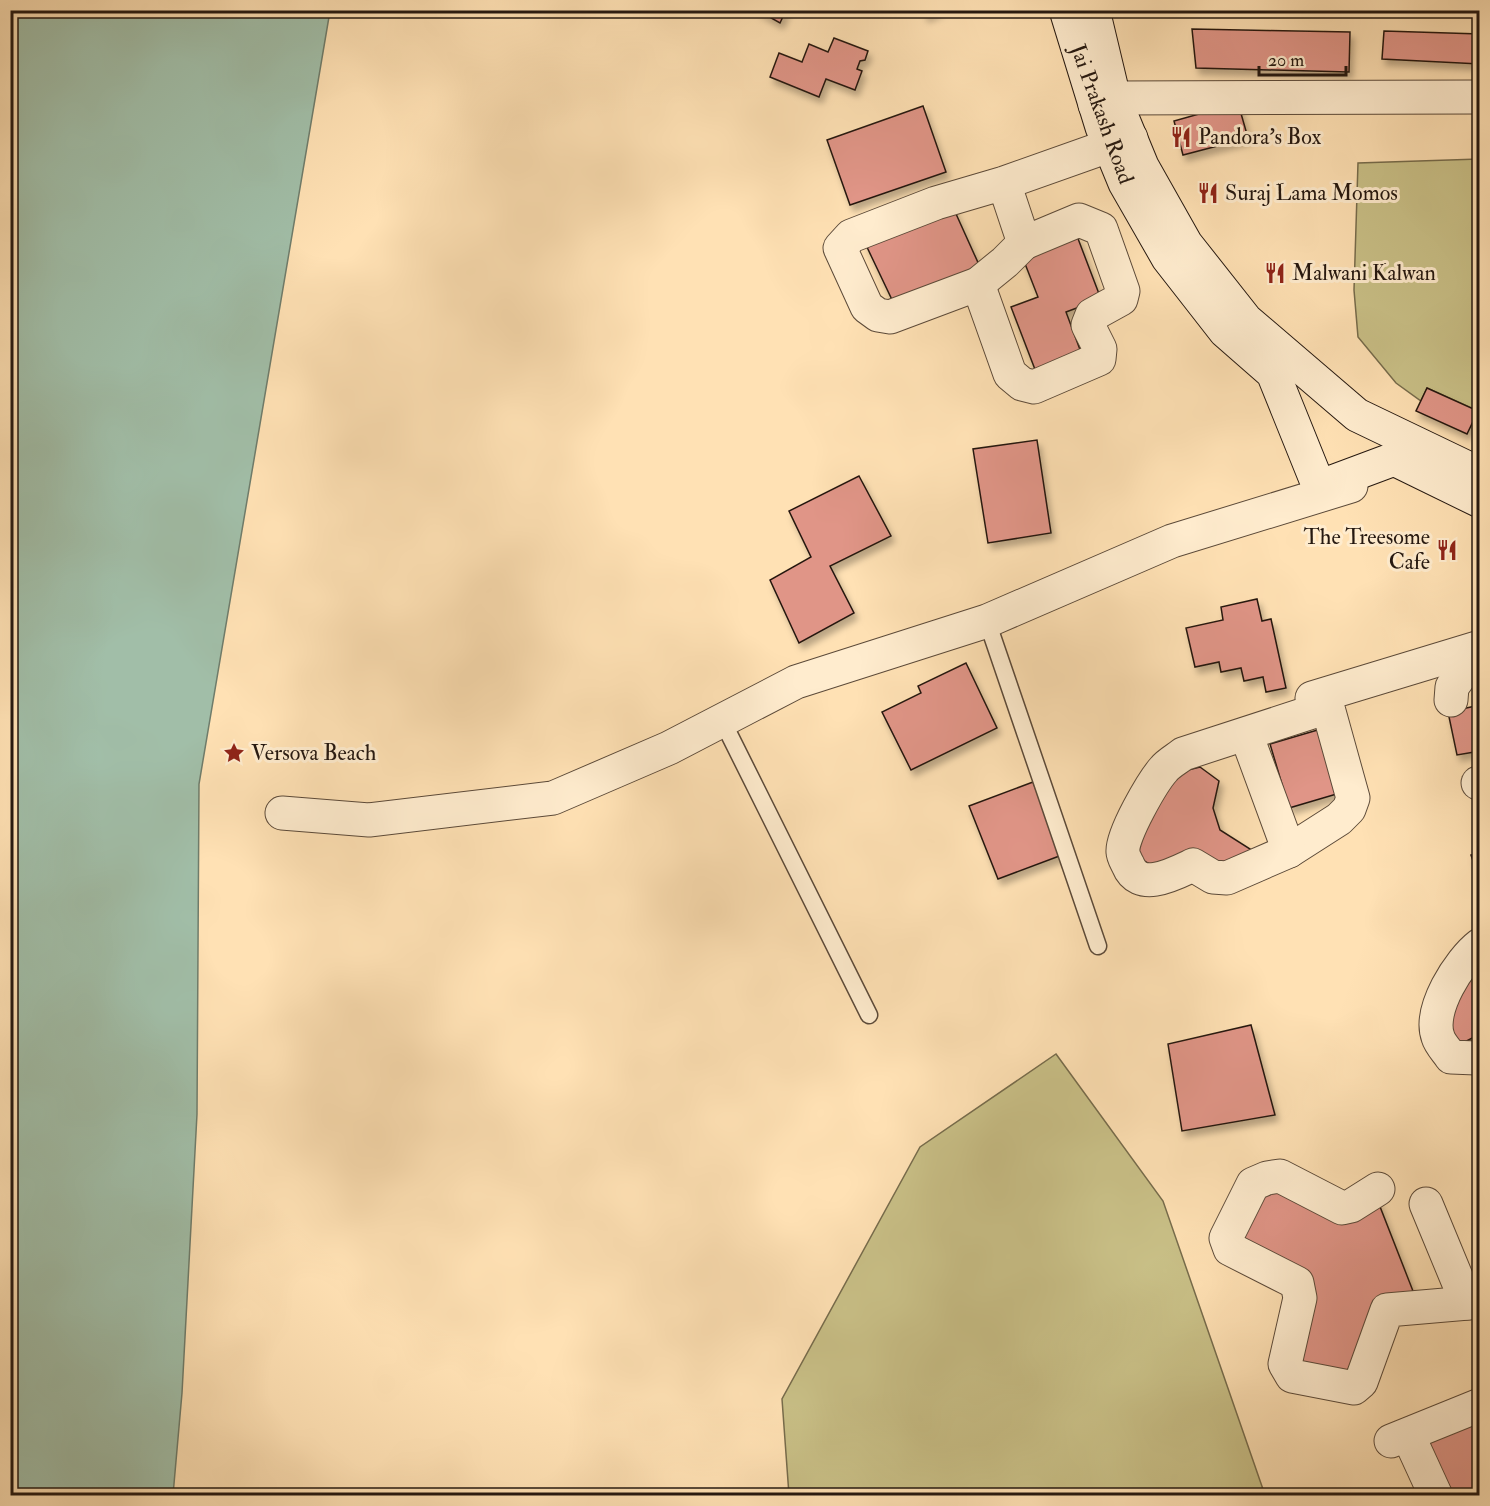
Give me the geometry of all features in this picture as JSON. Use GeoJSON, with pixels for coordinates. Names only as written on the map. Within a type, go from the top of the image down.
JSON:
{"type":"FeatureCollection","features":[{"type":"Feature","properties":{"kind":"street","name":"Jai Prakash Road"},"geometry":{"type":"LineString","coordinates":[[1066,10],[1121,141],[1142,165],[1186,244],[1246,320],[1357,415],[1402,449],[1479,501]]}},
{"type":"Feature","properties":{"kind":"street","name":"Jai Prakash Road"},"geometry":{"type":"LineString","coordinates":[[1093,10],[1104,102]]}},
{"type":"Feature","properties":{"kind":"street"},"geometry":{"type":"LineString","coordinates":[[1104,102],[1479,97]]}},
{"type":"Feature","properties":{"kind":"street","name":"Jai Prakash Road"},"geometry":{"type":"LineString","coordinates":[[1121,141],[1125,183],[1167,258],[1226,331],[1273,373],[1319,487],[1402,449],[1479,474]]}},
{"type":"Feature","properties":{"kind":"street"},"geometry":{"type":"LineString","coordinates":[[978,284],[1010,374],[1022,384],[1034,387],[1099,359],[1100,349],[1088,325],[1092,315],[1121,299],[1123,291],[1101,230],[1079,220],[1023,243],[1005,262],[978,284],[890,317],[878,315],[867,307],[840,248],[851,236],[936,203],[1004,183],[1121,141]]}},
{"type":"Feature","properties":{"kind":"street"},"geometry":{"type":"LineString","coordinates":[[1004,183],[1023,243]]}},
{"type":"Feature","properties":{"kind":"street"},"geometry":{"type":"LineString","coordinates":[[282,813],[369,820],[553,798],[669,748],[796,682],[987,621],[1172,541],[1361,483],[1402,449]]}},
{"type":"Feature","properties":{"kind":"street"},"geometry":{"type":"LineString","coordinates":[[1479,647],[1312,698],[1322,710],[1353,798],[1349,809],[1339,819],[1289,851],[1227,878],[1213,877],[1193,865],[1165,878],[1143,880],[1131,872],[1123,851],[1128,833],[1149,790],[1165,768],[1183,754],[1322,710],[1437,693],[1452,687],[1465,669],[1479,664]]}},
{"type":"Feature","properties":{"kind":"street"},"geometry":{"type":"LineString","coordinates":[[1246,734],[1289,851]]}},
{"type":"Feature","properties":{"kind":"street"},"geometry":{"type":"LineString","coordinates":[[1479,945],[1449,983],[1436,1010],[1437,1036],[1451,1057],[1479,1057]]}},
{"type":"Feature","properties":{"kind":"street"},"geometry":{"type":"LineString","coordinates":[[1378,1189],[1351,1206],[1342,1208],[1280,1176],[1267,1178],[1253,1184],[1226,1238],[1230,1249],[1297,1283],[1300,1298],[1285,1364],[1292,1376],[1354,1388],[1361,1382],[1387,1310],[1473,1302],[1426,1204]]}},
{"type":"Feature","properties":{"kind":"street"},"geometry":{"type":"LineString","coordinates":[[1437,1496],[1399,1438],[1479,1405]]}},
{"type":"Feature","properties":{"kind":"lane"},"geometry":{"type":"LineString","coordinates":[[987,621],[1098,946]]}},
{"type":"Feature","properties":{"kind":"lane"},"geometry":{"type":"LineString","coordinates":[[722,720],[869,1015]]}},
{"type":"Feature","properties":{"kind":"shaded area"},"geometry":{"type":"Polygon","coordinates":[[[10,11],[330,11],[199,784],[197,1114],[182,1393],[173,1495],[11,1495],[10,11]]]}},
{"type":"Feature","properties":{"kind":"shaded area"},"geometry":{"type":"Polygon","coordinates":[[[1479,159],[1479,429],[1472,425],[1478,411],[1427,388],[1421,401],[1396,383],[1358,337],[1354,290],[1358,163],[1479,159]]]}},
{"type":"Feature","properties":{"kind":"shaded area"},"geometry":{"type":"Polygon","coordinates":[[[1056,1054],[1163,1201],[1265,1495],[789,1495],[782,1399],[920,1147],[1056,1054]]]}},
{"type":"Feature","properties":{"kind":"building"},"geometry":{"type":"Polygon","coordinates":[[[757,10],[786,10],[780,23],[757,10]]]}},
{"type":"Feature","properties":{"kind":"building"},"geometry":{"type":"Polygon","coordinates":[[[923,10],[940,10],[925,16],[923,10]]]}},
{"type":"Feature","properties":{"kind":"building"},"geometry":{"type":"Polygon","coordinates":[[[1192,29],[1350,32],[1349,72],[1196,68],[1192,29]]]}},
{"type":"Feature","properties":{"kind":"building"},"geometry":{"type":"Polygon","coordinates":[[[1384,31],[1480,34],[1480,64],[1382,59],[1384,31]]]}},
{"type":"Feature","properties":{"kind":"building"},"geometry":{"type":"Polygon","coordinates":[[[834,38],[868,51],[865,60],[860,61],[857,69],[862,71],[855,90],[826,79],[819,97],[770,77],[779,53],[802,62],[809,44],[828,52],[834,38]]]}},
{"type":"Feature","properties":{"kind":"building"},"geometry":{"type":"Polygon","coordinates":[[[1238,103],[1248,138],[1183,155],[1174,121],[1238,103]]]}},
{"type":"Feature","properties":{"kind":"building"},"geometry":{"type":"Polygon","coordinates":[[[923,106],[946,172],[850,205],[827,140],[923,106]]]}},
{"type":"Feature","properties":{"kind":"building"},"geometry":{"type":"Polygon","coordinates":[[[952,205],[980,267],[895,306],[865,243],[952,205]]]}},
{"type":"Feature","properties":{"kind":"building"},"geometry":{"type":"Polygon","coordinates":[[[1077,236],[1101,299],[1066,312],[1082,355],[1036,372],[1011,307],[1038,297],[1022,256],[1077,236]]]}},
{"type":"Feature","properties":{"kind":"building"},"geometry":{"type":"Polygon","coordinates":[[[1427,388],[1478,411],[1467,434],[1416,411],[1427,388]]]}},
{"type":"Feature","properties":{"kind":"building"},"geometry":{"type":"Polygon","coordinates":[[[1037,440],[1051,533],[988,543],[973,449],[1037,440]]]}},
{"type":"Feature","properties":{"kind":"building"},"geometry":{"type":"Polygon","coordinates":[[[859,476],[891,536],[830,566],[854,613],[799,643],[770,580],[811,557],[789,511],[859,476]]]}},
{"type":"Feature","properties":{"kind":"building"},"geometry":{"type":"Polygon","coordinates":[[[1257,599],[1262,621],[1271,619],[1286,688],[1266,692],[1263,677],[1244,681],[1241,668],[1221,672],[1219,662],[1195,667],[1186,628],[1223,620],[1221,607],[1257,599]]]}},
{"type":"Feature","properties":{"kind":"building"},"geometry":{"type":"Polygon","coordinates":[[[966,663],[997,728],[911,770],[882,712],[921,693],[918,686],[966,663]]]}},
{"type":"Feature","properties":{"kind":"building"},"geometry":{"type":"Polygon","coordinates":[[[1480,705],[1480,751],[1457,755],[1448,712],[1480,705]]]}},
{"type":"Feature","properties":{"kind":"building"},"geometry":{"type":"Polygon","coordinates":[[[1321,729],[1340,793],[1289,808],[1270,744],[1321,729]]]}},
{"type":"Feature","properties":{"kind":"building"},"geometry":{"type":"Polygon","coordinates":[[[1200,767],[1219,781],[1213,808],[1220,830],[1258,854],[1232,876],[1187,850],[1160,871],[1127,850],[1168,775],[1200,767]]]}},
{"type":"Feature","properties":{"kind":"building"},"geometry":{"type":"Polygon","coordinates":[[[1033,782],[1062,855],[998,879],[969,806],[1033,782]]]}},
{"type":"Feature","properties":{"kind":"building"},"geometry":{"type":"Polygon","coordinates":[[[1480,853],[1480,881],[1471,855],[1480,853]]]}},
{"type":"Feature","properties":{"kind":"building"},"geometry":{"type":"Polygon","coordinates":[[[1480,966],[1480,1034],[1457,1046],[1447,1021],[1480,966]]]}},
{"type":"Feature","properties":{"kind":"building"},"geometry":{"type":"Polygon","coordinates":[[[1251,1025],[1275,1115],[1182,1131],[1168,1044],[1251,1025]]]}},
{"type":"Feature","properties":{"kind":"building"},"geometry":{"type":"Polygon","coordinates":[[[1268,1183],[1377,1199],[1413,1291],[1373,1310],[1352,1380],[1293,1364],[1310,1287],[1240,1242],[1268,1183]]]}},
{"type":"Feature","properties":{"kind":"building"},"geometry":{"type":"Polygon","coordinates":[[[1480,1413],[1480,1496],[1454,1496],[1426,1438],[1480,1413]]]}},
{"type":"Feature","properties":{"kind":"place","name":"Pandora's Box"},"geometry":{"type":"Point","coordinates":[1181,137]}},
{"type":"Feature","properties":{"kind":"place","name":"Suraj Lama Momos"},"geometry":{"type":"Point","coordinates":[1208,193]}},
{"type":"Feature","properties":{"kind":"place","name":"Malwani Kalwan"},"geometry":{"type":"Point","coordinates":[1275,273]}},
{"type":"Feature","properties":{"kind":"place","name":"The Treesome Cafe"},"geometry":{"type":"Point","coordinates":[1447,550]}},
{"type":"Feature","properties":{"kind":"place","name":"Versova Beach"},"geometry":{"type":"Point","coordinates":[234,753]}}]}
